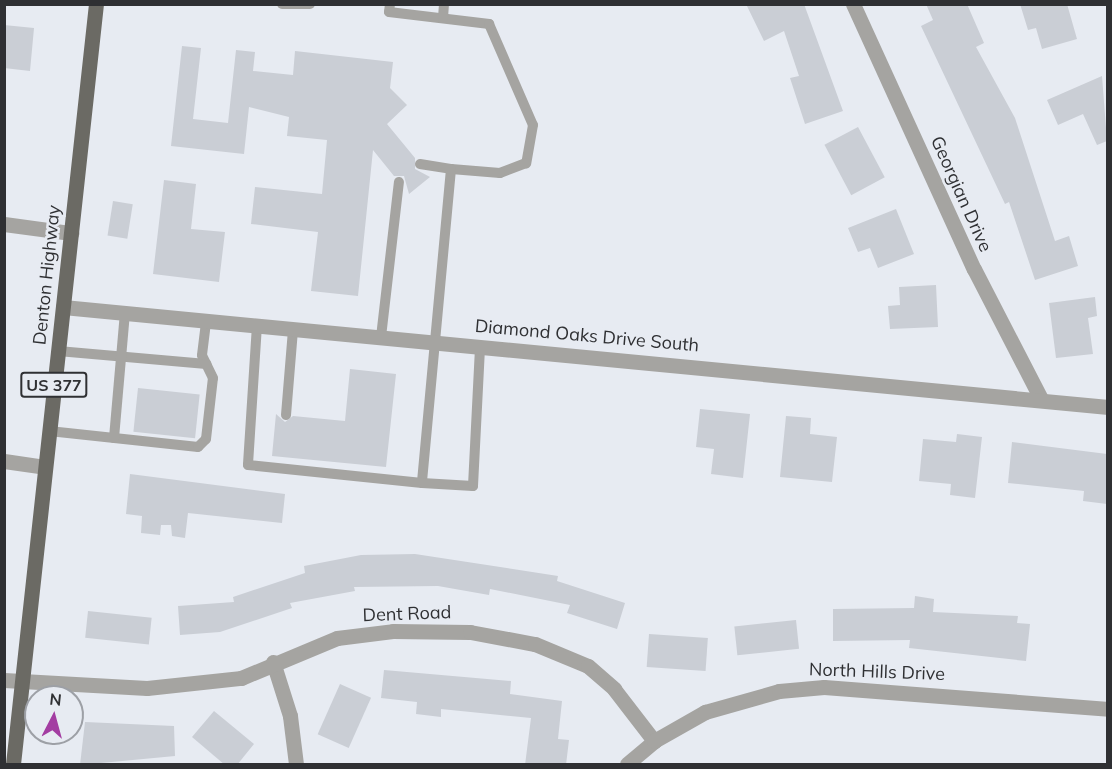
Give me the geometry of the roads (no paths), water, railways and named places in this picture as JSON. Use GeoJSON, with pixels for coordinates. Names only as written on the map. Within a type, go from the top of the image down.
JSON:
{"type":"FeatureCollection","features":[{"type":"Feature","properties":{"kind":"main road","name":"Denton Highway"},"geometry":{"type":"LineString","coordinates":[[13,765],[96,4]]}},
{"type":"Feature","properties":{"kind":"street","name":"Georgian Drive"},"geometry":{"type":"LineString","coordinates":[[854,4],[974,269],[1040,397]]}},
{"type":"Feature","properties":{"kind":"street"},"geometry":{"type":"LineString","coordinates":[[4,224],[71,233]]}},
{"type":"Feature","properties":{"kind":"street","name":"Diamond Oaks Drive South"},"geometry":{"type":"LineString","coordinates":[[63,308],[1040,397],[1107,407]]}},
{"type":"Feature","properties":{"kind":"street"},"geometry":{"type":"LineString","coordinates":[[4,461],[45,467]]}},
{"type":"Feature","properties":{"kind":"street","name":"Dent Road"},"geometry":{"type":"LineString","coordinates":[[4,680],[147,688],[241,678],[273,662],[337,638],[393,631],[505,636],[588,666],[614,689],[654,741]]}},
{"type":"Feature","properties":{"kind":"street"},"geometry":{"type":"LineString","coordinates":[[273,662],[290,716],[296,765]]}},
{"type":"Feature","properties":{"kind":"street","name":"North Hills Drive"},"geometry":{"type":"LineString","coordinates":[[627,765],[654,741],[705,712],[779,691],[824,687],[1107,710]]}},
{"type":"Feature","properties":{"kind":"lane"},"geometry":{"type":"LineString","coordinates":[[282,4],[310,4]]}},
{"type":"Feature","properties":{"kind":"lane"},"geometry":{"type":"LineString","coordinates":[[390,4],[390,12],[489,24],[532,124],[526,163],[500,173],[420,164]]}},
{"type":"Feature","properties":{"kind":"lane"},"geometry":{"type":"LineString","coordinates":[[442,18],[444,4]]}},
{"type":"Feature","properties":{"kind":"lane"},"geometry":{"type":"LineString","coordinates":[[422,483],[452,169]]}},
{"type":"Feature","properties":{"kind":"lane"},"geometry":{"type":"LineString","coordinates":[[381,337],[399,182]]}},
{"type":"Feature","properties":{"kind":"lane"},"geometry":{"type":"LineString","coordinates":[[114,438],[125,313]]}},
{"type":"Feature","properties":{"kind":"lane"},"geometry":{"type":"LineString","coordinates":[[49,431],[198,447],[206,439],[213,378],[206,364],[206,321]]}},
{"type":"Feature","properties":{"kind":"lane"},"geometry":{"type":"LineString","coordinates":[[257,325],[244,460],[422,483],[473,486],[480,346]]}},
{"type":"Feature","properties":{"kind":"lane"},"geometry":{"type":"LineString","coordinates":[[286,415],[293,328]]}},
{"type":"Feature","properties":{"kind":"lane"},"geometry":{"type":"LineString","coordinates":[[58,351],[206,364]]}}]}
